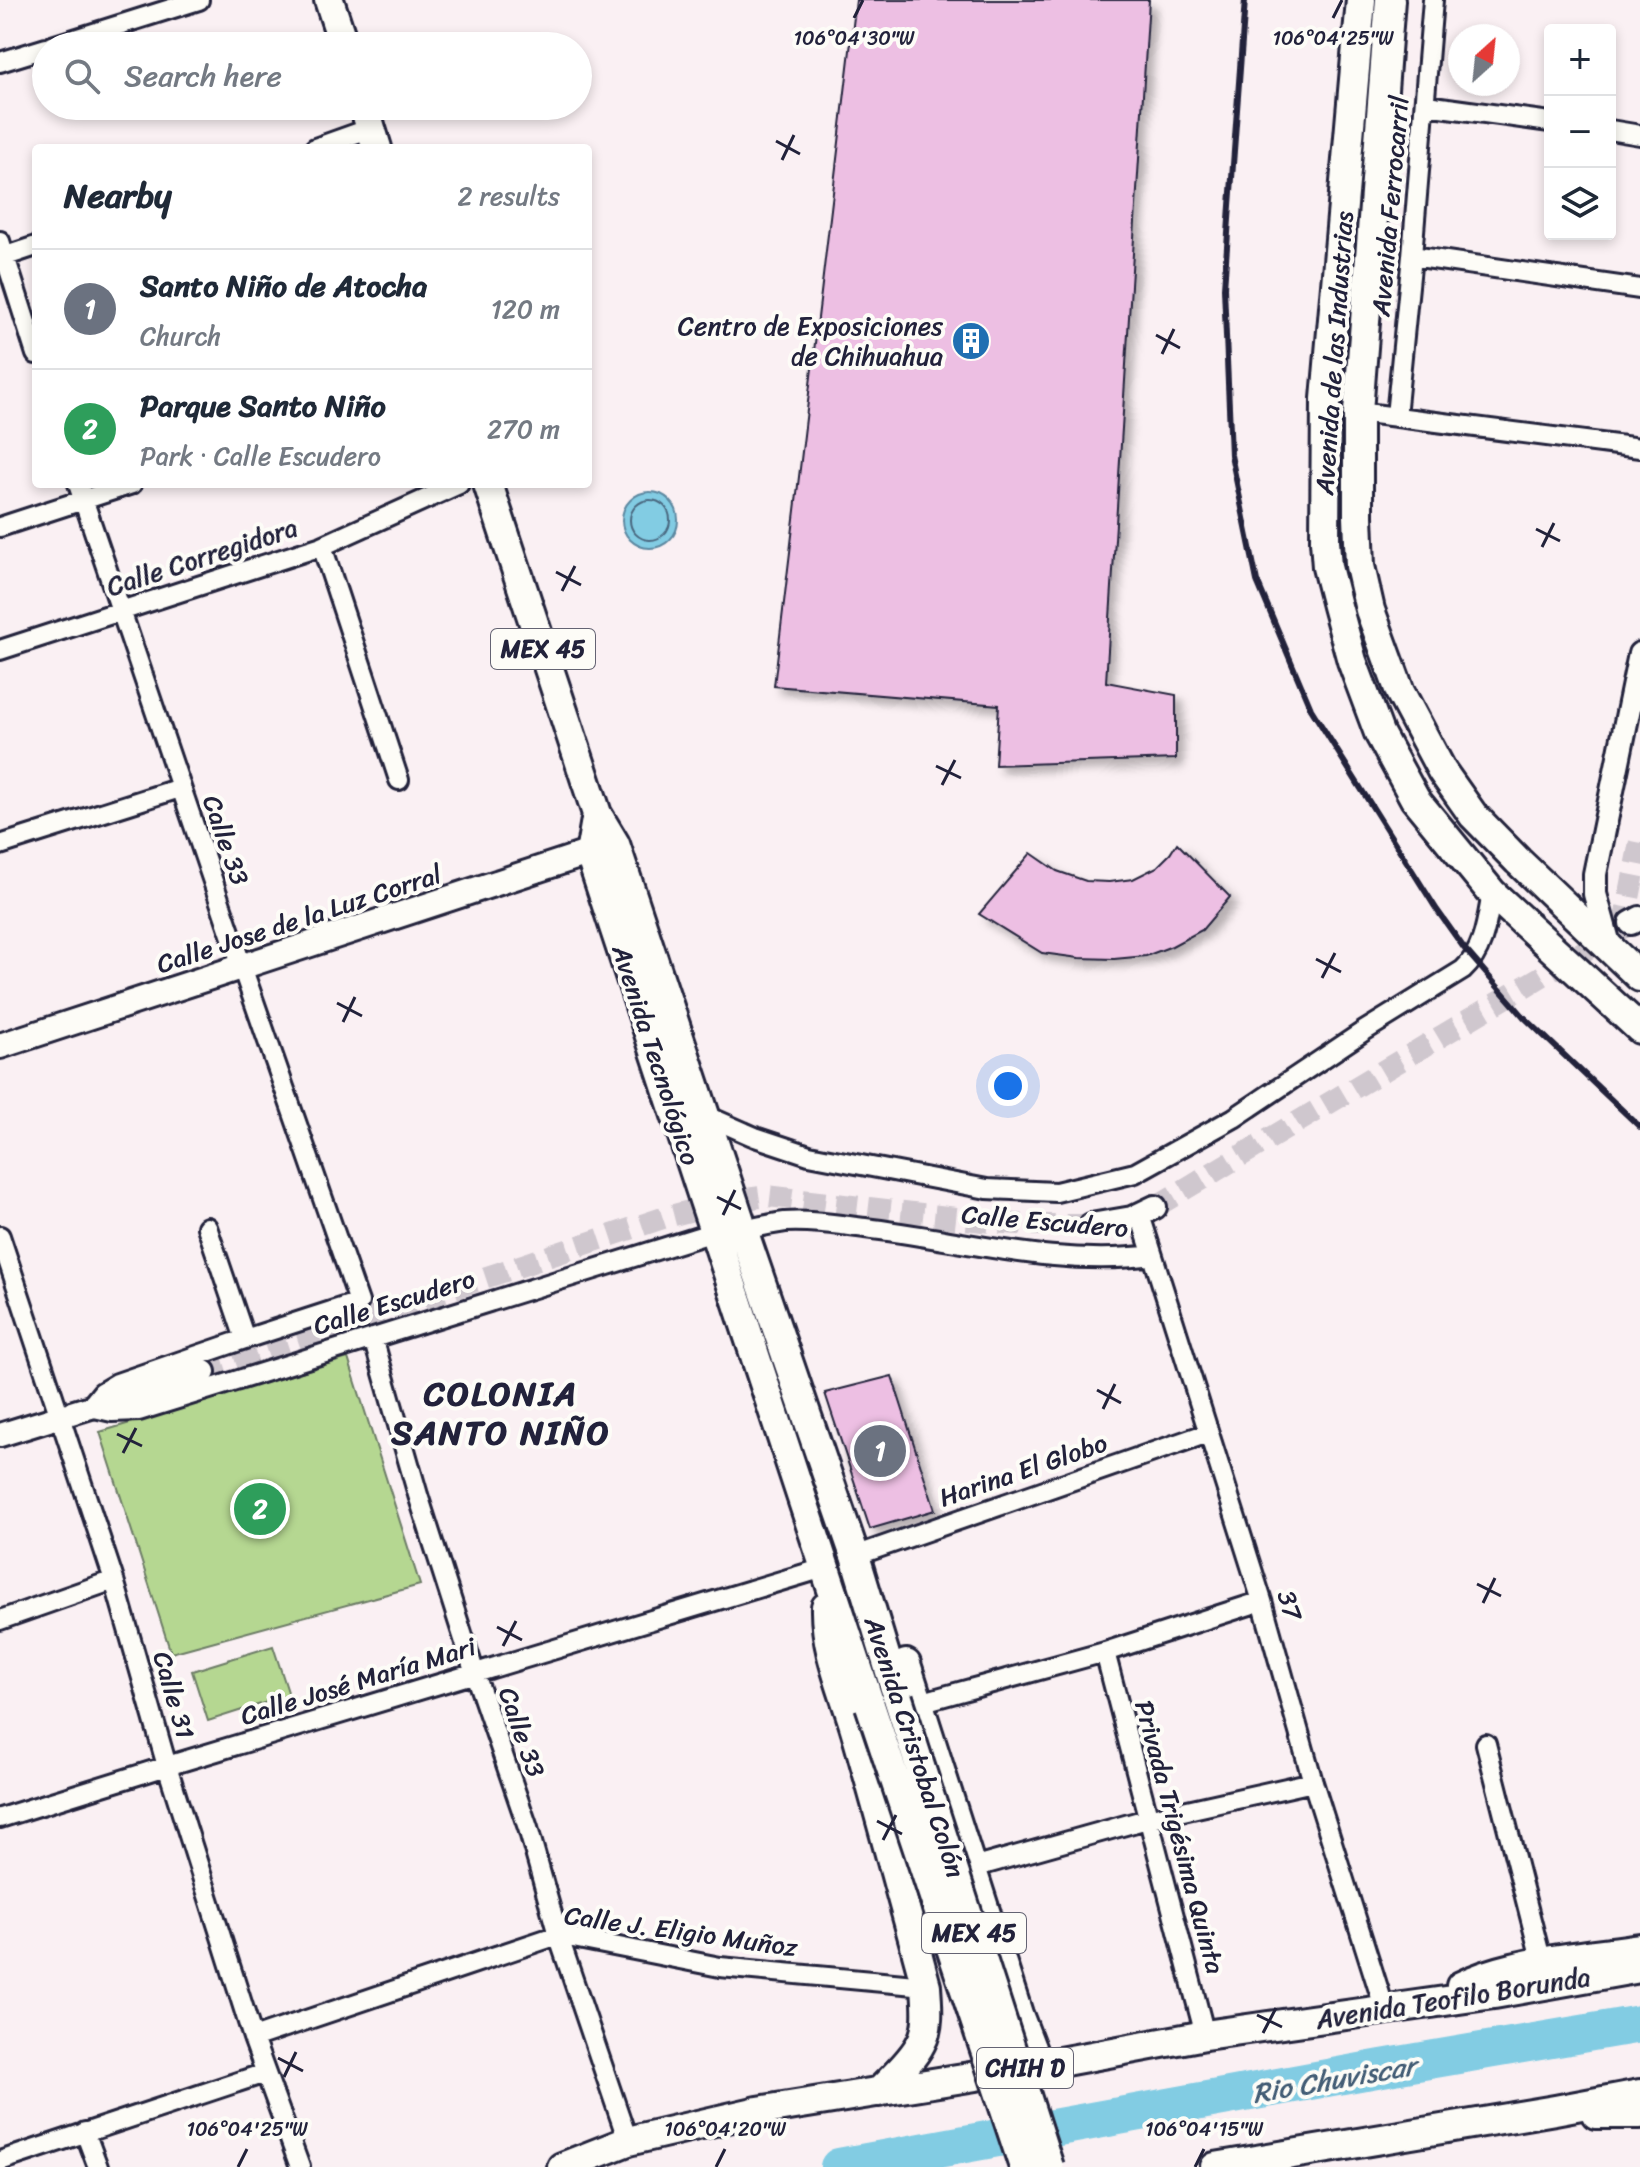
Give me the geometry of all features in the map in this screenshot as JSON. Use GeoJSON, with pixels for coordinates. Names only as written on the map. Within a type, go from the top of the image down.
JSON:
{"type":"FeatureCollection","features":[{"type":"Feature","properties":{"kind":"main road"},"geometry":{"type":"LineString","coordinates":[[329,0],[339,32]]}},
{"type":"Feature","properties":{"kind":"main road","name":"Avenida de las Industrias"},"geometry":{"type":"LineString","coordinates":[[1361,0],[1326,399],[1324,495],[1327,567],[1352,661],[1379,733],[1415,799],[1492,893],[1640,1029]]}},
{"type":"Feature","properties":{"kind":"main road","name":"Avenida de las Industrias"},"geometry":{"type":"LineString","coordinates":[[1390,0],[1358,412],[1360,566],[1370,610],[1400,692],[1442,771],[1473,815],[1640,977]]}},
{"type":"Feature","properties":{"kind":"main road","name":"Avenida Tecnológico"},"geometry":{"type":"LineString","coordinates":[[489,488],[597,814],[602,849],[714,1232],[827,1576]]}},
{"type":"Feature","properties":{"kind":"main road","name":"Avenida Tecnológico"},"geometry":{"type":"LineString","coordinates":[[602,849],[705,1115],[858,1567]]}},
{"type":"Feature","properties":{"kind":"main road","name":"Calle Jose de la Luz Corral"},"geometry":{"type":"LineString","coordinates":[[0,1046],[602,849]]}},
{"type":"Feature","properties":{"kind":"main road","name":"Avenida Cristobal Colón"},"geometry":{"type":"LineString","coordinates":[[858,1567],[908,1701],[1049,2167]]}},
{"type":"Feature","properties":{"kind":"main road"},"geometry":{"type":"LineString","coordinates":[[827,1576],[825,1622],[833,1660],[926,1986],[928,2008],[924,2036],[920,2045],[879,2092]]}},
{"type":"Feature","properties":{"kind":"main road","name":"Avenida Cristobal Colón"},"geometry":{"type":"LineString","coordinates":[[827,1576],[1024,2167]]}},
{"type":"Feature","properties":{"kind":"main road"},"geometry":{"type":"LineString","coordinates":[[908,1701],[972,1868],[1018,2014],[1038,2066]]}},
{"type":"Feature","properties":{"kind":"main road"},"geometry":{"type":"LineString","coordinates":[[1435,2002],[1471,1981],[1542,1963],[1640,1948]]}},
{"type":"Feature","properties":{"kind":"main road","name":"Avenida Teofilo Borunda"},"geometry":{"type":"LineString","coordinates":[[562,2167],[628,2141],[758,2111],[1038,2066],[1205,2035],[1494,1994],[1640,1968]]}},
{"type":"Feature","properties":{"kind":"main road"},"geometry":{"type":"LineString","coordinates":[[1215,2167],[1640,2094]]}},
{"type":"Feature","properties":{"kind":"main road"},"geometry":{"type":"LineString","coordinates":[[1555,2110],[1604,2115],[1640,2114]]}},
{"type":"Feature","properties":{"kind":"street"},"geometry":{"type":"LineString","coordinates":[[97,32],[199,0]]}},
{"type":"Feature","properties":{"kind":"street","name":"Avenida Ferrocarril"},"geometry":{"type":"LineString","coordinates":[[1396,416],[1433,0]]}},
{"type":"Feature","properties":{"kind":"street"},"geometry":{"type":"LineString","coordinates":[[0,62],[32,52]]}},
{"type":"Feature","properties":{"kind":"street"},"geometry":{"type":"LineString","coordinates":[[1426,105],[1544,121]]}},
{"type":"Feature","properties":{"kind":"street"},"geometry":{"type":"LineString","coordinates":[[326,144],[371,127]]}},
{"type":"Feature","properties":{"kind":"street"},"geometry":{"type":"LineString","coordinates":[[1616,131],[1640,135]]}},
{"type":"Feature","properties":{"kind":"street"},"geometry":{"type":"LineString","coordinates":[[32,247],[2,252],[32,342]]}},
{"type":"Feature","properties":{"kind":"street"},"geometry":{"type":"LineString","coordinates":[[1412,256],[1640,289]]}},
{"type":"Feature","properties":{"kind":"street"},"geometry":{"type":"LineString","coordinates":[[1358,412],[1640,448]]}},
{"type":"Feature","properties":{"kind":"street"},"geometry":{"type":"LineString","coordinates":[[0,527],[80,492],[106,488]]}},
{"type":"Feature","properties":{"kind":"street","name":"Calle Corregidora"},"geometry":{"type":"LineString","coordinates":[[0,650],[322,546],[450,488]]}},
{"type":"Feature","properties":{"kind":"street","name":"Calle 33"},"geometry":{"type":"LineString","coordinates":[[80,492],[359,1302],[245,1339]]}},
{"type":"Feature","properties":{"kind":"street"},"geometry":{"type":"LineString","coordinates":[[322,546],[399,780]]}},
{"type":"Feature","properties":{"kind":"street"},"geometry":{"type":"LineString","coordinates":[[1610,949],[1595,894],[1595,874],[1640,654]]}},
{"type":"Feature","properties":{"kind":"street"},"geometry":{"type":"LineString","coordinates":[[0,845],[180,788]]}},
{"type":"Feature","properties":{"kind":"street"},"geometry":{"type":"LineString","coordinates":[[705,1115],[755,1137],[809,1155],[987,1189],[1056,1192],[1135,1173],[1234,1118],[1364,1031],[1463,970],[1474,960],[1481,944],[1492,893]]}},
{"type":"Feature","properties":{"kind":"street","name":"Calle Escudero"},"geometry":{"type":"LineString","coordinates":[[1091,1225],[1148,1211]]}},
{"type":"Feature","properties":{"kind":"street","name":"37"},"geometry":{"type":"LineString","coordinates":[[1148,1211],[1152,1255],[1262,1601],[1313,1782],[1385,2010]]}},
{"type":"Feature","properties":{"kind":"street","name":"Calle Escudero"},"geometry":{"type":"LineString","coordinates":[[743,1230],[785,1222],[821,1223],[1034,1254],[1124,1259],[1152,1255]]}},
{"type":"Feature","properties":{"kind":"street"},"geometry":{"type":"LineString","coordinates":[[90,1407],[102,1392],[117,1383],[245,1339],[207,1227]]}},
{"type":"Feature","properties":{"kind":"street","name":"Calle Escudero"},"geometry":{"type":"LineString","coordinates":[[90,1407],[124,1413],[139,1411],[714,1232]]}},
{"type":"Feature","properties":{"kind":"street","name":"Calle 31"},"geometry":{"type":"LineString","coordinates":[[0,1236],[114,1580],[167,1766],[253,2038],[300,2167]]}},
{"type":"Feature","properties":{"kind":"street","name":"Calle 33"},"geometry":{"type":"LineString","coordinates":[[373,1338],[418,1495],[528,1828],[558,1935],[628,2141]]}},
{"type":"Feature","properties":{"kind":"street","name":"Calle Escudero"},"geometry":{"type":"LineString","coordinates":[[0,1435],[204,1372]]}},
{"type":"Feature","properties":{"kind":"street","name":"Harina El Globo"},"geometry":{"type":"LineString","coordinates":[[858,1567],[1208,1433]]}},
{"type":"Feature","properties":{"kind":"street","name":"Calle José María Mari"},"geometry":{"type":"LineString","coordinates":[[0,1818],[475,1674],[827,1576]]}},
{"type":"Feature","properties":{"kind":"street"},"geometry":{"type":"LineString","coordinates":[[0,1620],[114,1580]]}},
{"type":"Feature","properties":{"kind":"street"},"geometry":{"type":"LineString","coordinates":[[908,1701],[1105,1652],[1262,1601]]}},
{"type":"Feature","properties":{"kind":"street","name":"Privada Trigésima Quinta"},"geometry":{"type":"LineString","coordinates":[[1105,1652],[1205,2035]]}},
{"type":"Feature","properties":{"kind":"street"},"geometry":{"type":"LineString","coordinates":[[1486,1744],[1542,1963]]}},
{"type":"Feature","properties":{"kind":"street"},"geometry":{"type":"LineString","coordinates":[[972,1868],[1147,1819],[1313,1782]]}},
{"type":"Feature","properties":{"kind":"street","name":"Calle J. Eligio Muñoz"},"geometry":{"type":"LineString","coordinates":[[253,2038],[558,1935],[720,1967],[926,1986]]}},
{"type":"Feature","properties":{"kind":"street"},"geometry":{"type":"LineString","coordinates":[[0,2161],[265,2073]]}},
{"type":"Feature","properties":{"kind":"street"},"geometry":{"type":"LineString","coordinates":[[85,2132],[98,2167]]}},
{"type":"Feature","properties":{"kind":"green space"},"geometry":{"type":"Polygon","coordinates":[[[348,1358],[420,1585],[171,1653],[100,1432],[348,1358]]]}},
{"type":"Feature","properties":{"kind":"green space"},"geometry":{"type":"Polygon","coordinates":[[[273,1646],[289,1695],[208,1721],[192,1671],[273,1646]]]}},
{"type":"Feature","properties":{"kind":"water"},"geometry":{"type":"Polygon","coordinates":[[[650,492],[670,500],[678,520],[670,540],[650,548],[630,540],[622,520],[630,500],[650,492]]]}},
{"type":"Feature","properties":{"kind":"building","name":"Centro de Exposiciones de Chihuahua"},"geometry":{"type":"Polygon","coordinates":[[[856,0],[1149,0],[1106,682],[1176,695],[1176,759],[995,765],[999,705],[774,686],[856,0]]]}},
{"type":"Feature","properties":{"kind":"building"},"geometry":{"type":"Polygon","coordinates":[[[1177,843],[1230,897],[1202,930],[1146,956],[1079,958],[1042,953],[979,914],[1031,853],[1057,871],[1086,881],[1109,882],[1133,879],[1157,867],[1177,843]]]}},
{"type":"Feature","properties":{"kind":"building"},"geometry":{"type":"Polygon","coordinates":[[[892,1376],[935,1510],[870,1529],[825,1393],[892,1376]]]}},
{"type":"Feature","properties":{"kind":"waterway","name":"Rio Chuviscar"},"geometry":{"type":"LineString","coordinates":[[839,2167],[1640,2024]]}},
{"type":"Feature","properties":{"kind":"tunnel"},"geometry":{"type":"LineString","coordinates":[[1623,929],[1640,842]]}},
{"type":"Feature","properties":{"kind":"tunnel"},"geometry":{"type":"LineString","coordinates":[[1155,1207],[1631,923]]}},
{"type":"Feature","properties":{"kind":"tunnel"},"geometry":{"type":"LineString","coordinates":[[204,1372],[666,1217],[720,1203],[767,1196],[990,1222],[1091,1225]]}},
{"type":"Feature","properties":{"kind":"railway"},"geometry":{"type":"LineString","coordinates":[[1245,0],[1224,288],[1231,455],[1257,581],[1311,709],[1437,910],[1464,948],[1524,1017],[1640,1127]]}},
{"type":"Feature","properties":{"kind":"place","name":"Centro de Exposiciones de Chihuahua"},"geometry":{"type":"Point","coordinates":[971,341]}},
{"type":"Feature","properties":{"kind":"place","name":"Santo Niño de Atocha"},"geometry":{"type":"Point","coordinates":[880,1451]}},
{"type":"Feature","properties":{"kind":"place","name":"Parque Santo Niño"},"geometry":{"type":"Point","coordinates":[260,1509]}},
{"type":"Feature","properties":{"kind":"district","name":"COLONIA SANTO NIÑO"},"geometry":{"type":"Point","coordinates":[501,1412]}}]}
